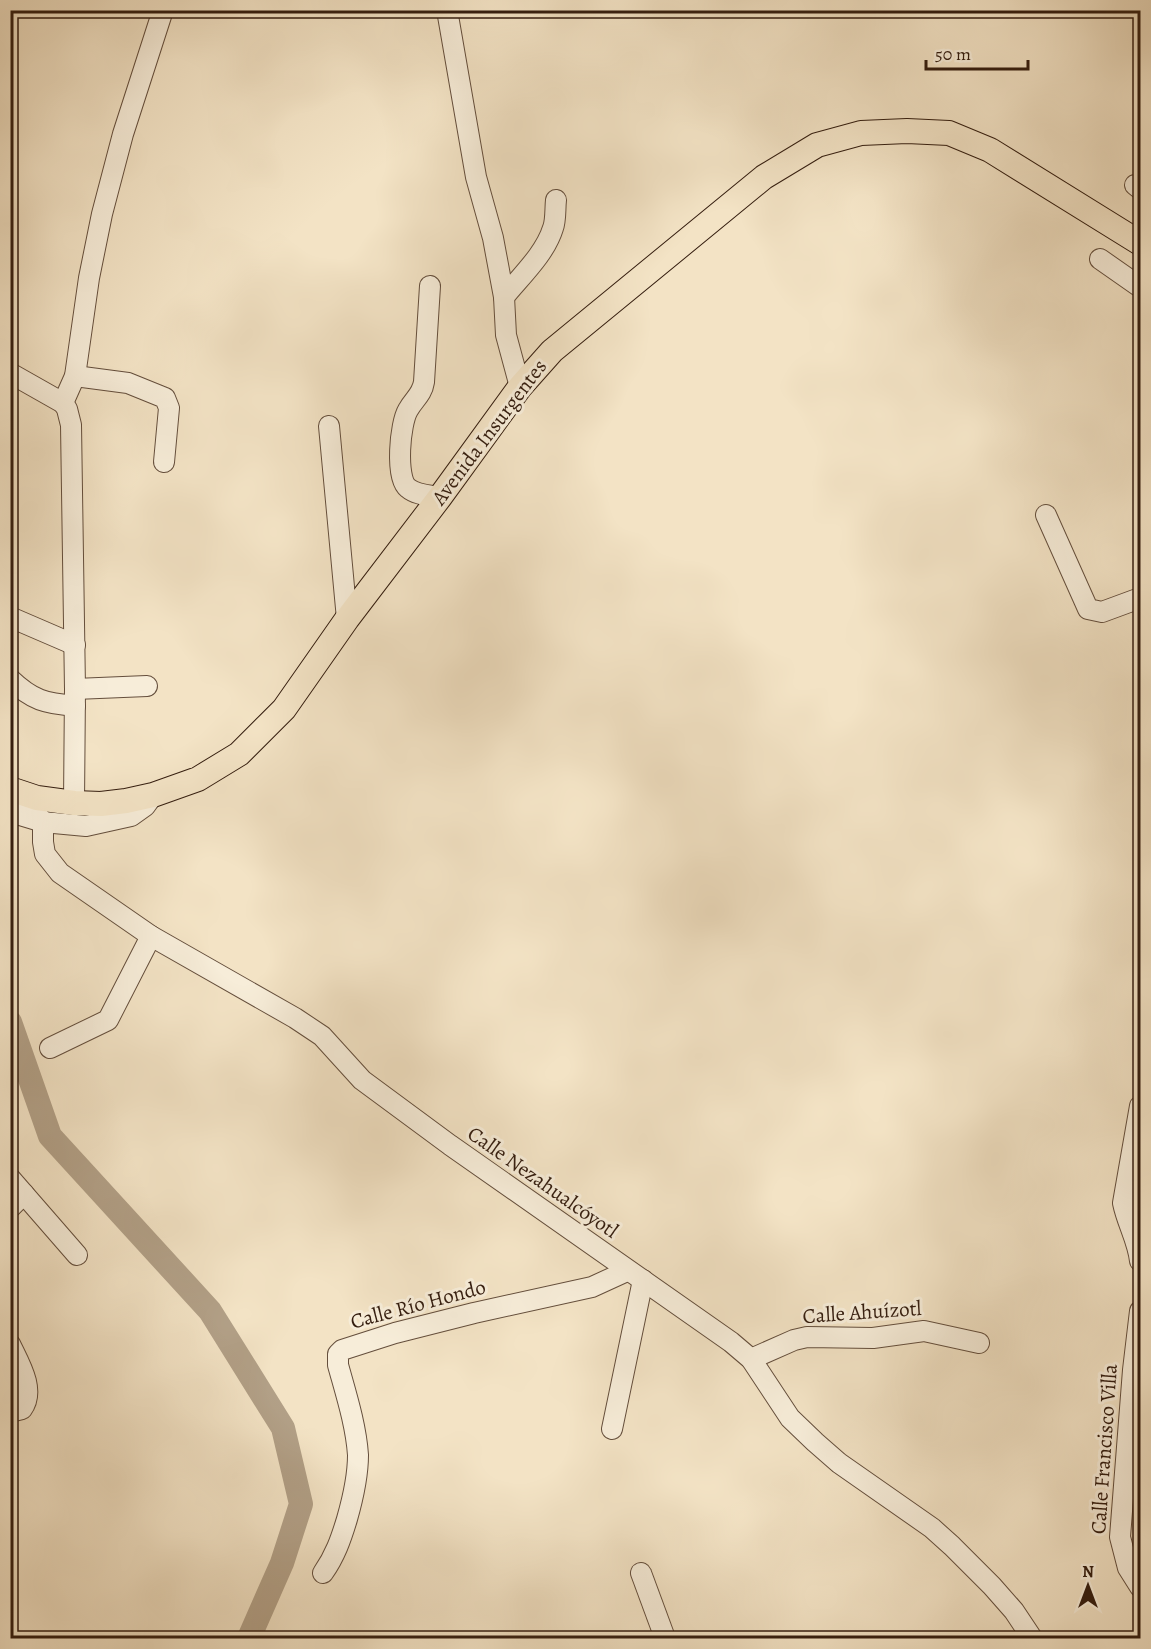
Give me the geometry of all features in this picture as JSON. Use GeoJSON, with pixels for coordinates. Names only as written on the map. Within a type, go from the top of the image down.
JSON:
{"type":"FeatureCollection","features":[{"type":"Feature","properties":{"kind":"main road","name":"Avenida Insurgentes"},"geometry":{"type":"LineString","coordinates":[[12,797],[101,804],[153,795],[198,779],[239,753],[284,709],[347,619],[520,387],[552,351],[764,177],[817,144],[861,133],[907,131],[949,133],[990,150],[1140,243]]}},
{"type":"Feature","properties":{"kind":"street"},"geometry":{"type":"LineString","coordinates":[[63,403],[75,376],[89,278],[102,214],[123,134],[163,10]]}},
{"type":"Feature","properties":{"kind":"street"},"geometry":{"type":"LineString","coordinates":[[447,10],[476,177],[493,238],[504,297],[506,335],[520,387]]}},
{"type":"Feature","properties":{"kind":"street"},"geometry":{"type":"LineString","coordinates":[[504,297],[541,253],[554,227],[556,200]]}},
{"type":"Feature","properties":{"kind":"street"},"geometry":{"type":"LineString","coordinates":[[1100,259],[1140,287]]}},
{"type":"Feature","properties":{"kind":"street"},"geometry":{"type":"LineString","coordinates":[[430,286],[424,382],[420,396],[407,411],[403,424],[400,451],[401,476],[408,488],[416,493],[440,497]]}},
{"type":"Feature","properties":{"kind":"street"},"geometry":{"type":"LineString","coordinates":[[10,373],[63,403],[71,425],[75,645],[74,803]]}},
{"type":"Feature","properties":{"kind":"street"},"geometry":{"type":"LineString","coordinates":[[75,376],[128,383],[165,398],[169,408],[164,462]]}},
{"type":"Feature","properties":{"kind":"street"},"geometry":{"type":"LineString","coordinates":[[329,426],[347,619]]}},
{"type":"Feature","properties":{"kind":"street"},"geometry":{"type":"LineString","coordinates":[[1046,515],[1088,609],[1101,612],[1140,598]]}},
{"type":"Feature","properties":{"kind":"street"},"geometry":{"type":"LineString","coordinates":[[10,617],[75,645]]}},
{"type":"Feature","properties":{"kind":"street"},"geometry":{"type":"LineString","coordinates":[[10,679],[34,699],[75,697],[147,686]]}},
{"type":"Feature","properties":{"kind":"street"},"geometry":{"type":"LineString","coordinates":[[12,797],[43,822],[86,825],[131,816],[145,806],[153,795]]}},
{"type":"Feature","properties":{"kind":"street","name":"Calle Nezahualcóyotl"},"geometry":{"type":"LineString","coordinates":[[43,822],[45,854],[60,873],[151,936],[275,1006],[322,1036],[362,1080],[635,1276],[713,1328],[751,1359],[790,1418],[839,1463],[932,1528],[952,1546],[1014,1611],[1032,1638]]}},
{"type":"Feature","properties":{"kind":"street"},"geometry":{"type":"LineString","coordinates":[[50,1048],[108,1020],[151,936]]}},
{"type":"Feature","properties":{"kind":"street"},"geometry":{"type":"LineString","coordinates":[[1140,1106],[1123,1203],[1136,1239],[1140,1261]]}},
{"type":"Feature","properties":{"kind":"street"},"geometry":{"type":"LineString","coordinates":[[10,1178],[77,1255]]}},
{"type":"Feature","properties":{"kind":"street"},"geometry":{"type":"LineString","coordinates":[[10,1208],[24,1194]]}},
{"type":"Feature","properties":{"kind":"street"},"geometry":{"type":"LineString","coordinates":[[612,1429],[635,1276]]}},
{"type":"Feature","properties":{"kind":"street","name":"Calle Río Hondo"},"geometry":{"type":"LineString","coordinates":[[323,1573],[335,1556],[342,1535],[353,1497],[357,1466],[355,1435],[337,1359],[342,1350],[418,1327],[635,1276]]}},
{"type":"Feature","properties":{"kind":"street","name":"Calle Francisco Villa"},"geometry":{"type":"LineString","coordinates":[[1140,1311],[1120,1537],[1128,1568],[1140,1587]]}},
{"type":"Feature","properties":{"kind":"street","name":"Calle Ahuízotl"},"geometry":{"type":"LineString","coordinates":[[751,1359],[807,1337],[873,1338],[924,1331],[979,1342]]}},
{"type":"Feature","properties":{"kind":"street"},"geometry":{"type":"LineString","coordinates":[[10,1344],[22,1369],[27,1396],[22,1409],[10,1412]]}},
{"type":"Feature","properties":{"kind":"street"},"geometry":{"type":"LineString","coordinates":[[641,1573],[665,1638]]}},
{"type":"Feature","properties":{"kind":"waterway"},"geometry":{"type":"LineString","coordinates":[[10,1022],[50,1136],[210,1311],[283,1428],[301,1504],[282,1563],[249,1638]]}}]}
